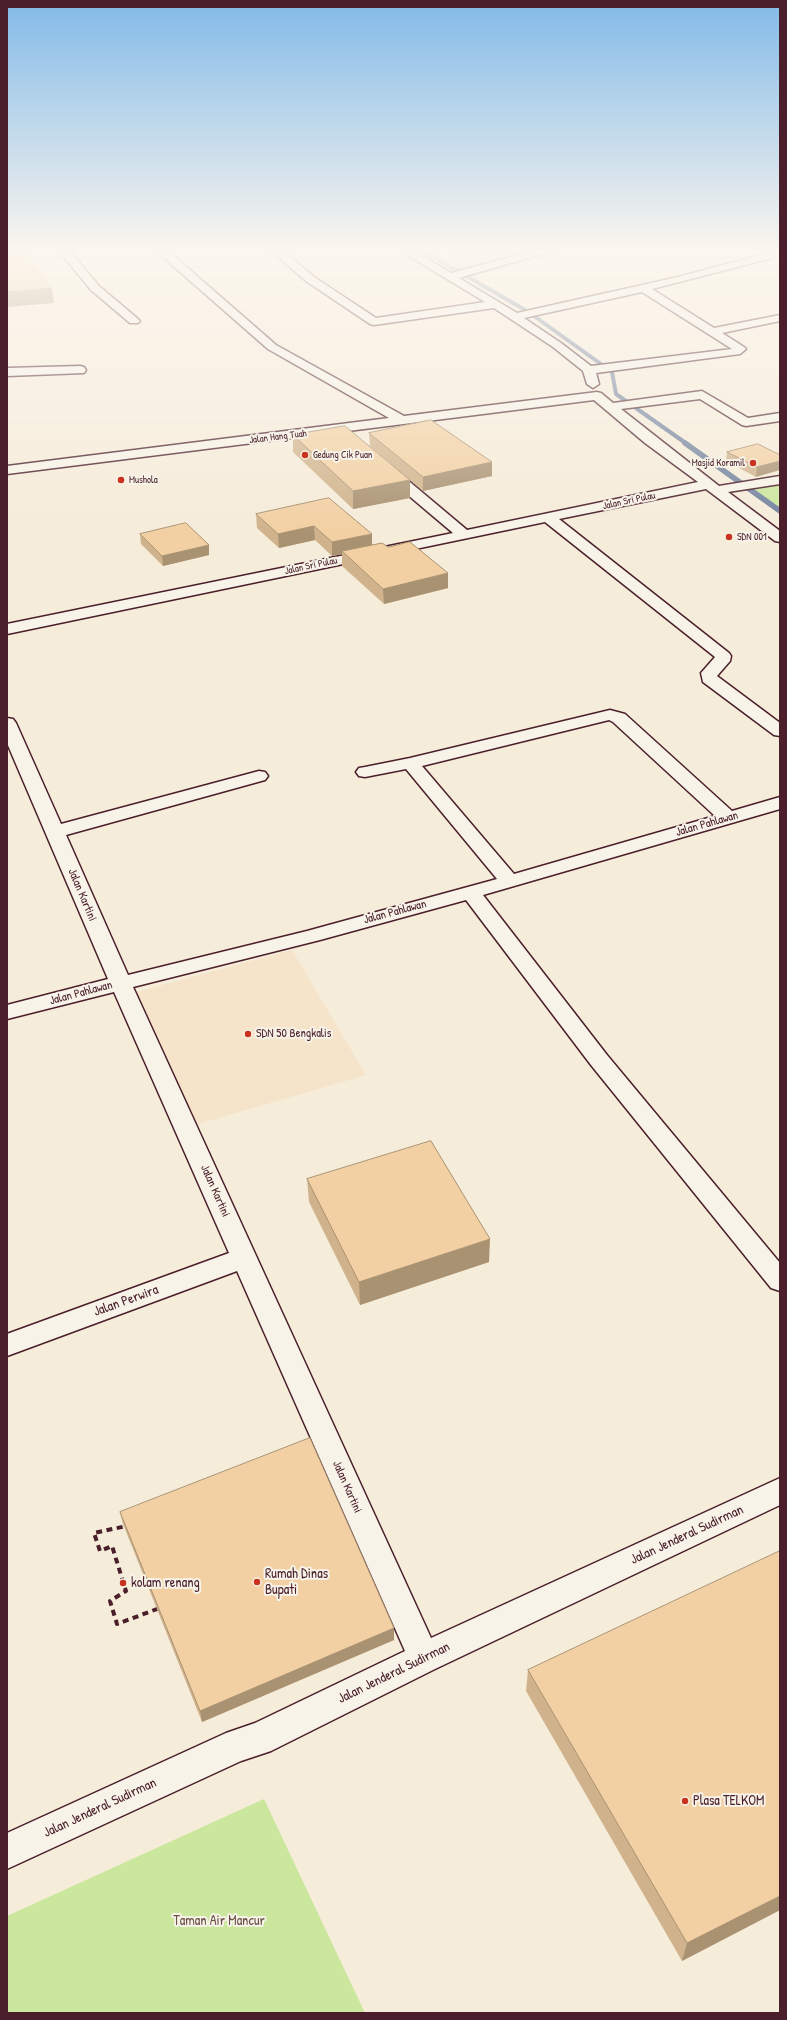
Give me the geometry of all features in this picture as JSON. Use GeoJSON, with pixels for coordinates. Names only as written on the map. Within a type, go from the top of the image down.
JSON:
{"type":"FeatureCollection","features":[{"type":"Feature","properties":{"kind":"street"},"geometry":{"type":"LineString","coordinates":[[269,344],[403,421]]}},
{"type":"Feature","properties":{"kind":"street"},"geometry":{"type":"LineString","coordinates":[[556,344],[593,370],[724,354],[736,352],[740,349],[733,344]]}},
{"type":"Feature","properties":{"kind":"street"},"geometry":{"type":"LineString","coordinates":[[7,372],[80,370]]}},
{"type":"Feature","properties":{"kind":"street"},"geometry":{"type":"LineString","coordinates":[[593,370],[597,396],[615,407],[719,487],[780,538]]}},
{"type":"Feature","properties":{"kind":"street"},"geometry":{"type":"LineString","coordinates":[[615,407],[702,395],[746,422],[780,417]]}},
{"type":"Feature","properties":{"kind":"street","name":"Jalan Hang Tuah"},"geometry":{"type":"LineString","coordinates":[[7,470],[597,396]]}},
{"type":"Feature","properties":{"kind":"street"},"geometry":{"type":"LineString","coordinates":[[339,429],[351,439]]}},
{"type":"Feature","properties":{"kind":"street"},"geometry":{"type":"LineString","coordinates":[[375,459],[464,535]]}},
{"type":"Feature","properties":{"kind":"street","name":"Jalan Sri Pulau"},"geometry":{"type":"LineString","coordinates":[[7,629],[547,517],[719,487],[780,480]]}},
{"type":"Feature","properties":{"kind":"street"},"geometry":{"type":"LineString","coordinates":[[547,517],[723,656],[722,661],[709,673],[709,678],[780,731]]}},
{"type":"Feature","properties":{"kind":"street"},"geometry":{"type":"LineString","coordinates":[[365,772],[610,715],[619,718],[729,818]]}},
{"type":"Feature","properties":{"kind":"street","name":"Jalan Kartini"},"geometry":{"type":"LineString","coordinates":[[7,723],[120,982],[424,1658]]}},
{"type":"Feature","properties":{"kind":"street"},"geometry":{"type":"LineString","coordinates":[[410,762],[510,880]]}},
{"type":"Feature","properties":{"kind":"street"},"geometry":{"type":"LineString","coordinates":[[55,832],[259,776]]}},
{"type":"Feature","properties":{"kind":"street","name":"Jalan Pahlawan"},"geometry":{"type":"LineString","coordinates":[[7,1012],[120,982],[246,953],[470,892],[780,803]]}},
{"type":"Feature","properties":{"kind":"street"},"geometry":{"type":"LineString","coordinates":[[470,892],[599,1060],[780,1281]]}},
{"type":"Feature","properties":{"kind":"street","name":"Jalan Perwira"},"geometry":{"type":"LineString","coordinates":[[7,1345],[244,1257]]}},
{"type":"Feature","properties":{"kind":"street","name":"Jalan Jenderal Sudirman"},"geometry":{"type":"LineString","coordinates":[[7,1851],[238,1745],[260,1740],[424,1658],[780,1491]]}},
{"type":"Feature","properties":{"kind":"path"},"geometry":{"type":"LineString","coordinates":[[136,1524],[165,1606],[117,1624],[110,1602],[126,1591],[112,1546],[100,1551],[94,1533],[136,1524]]}},
{"type":"Feature","properties":{"kind":"shaded area","name":"SDN 50 Bengkalis"},"geometry":{"type":"Polygon","coordinates":[[[292,950],[366,1075],[195,1125],[136,992],[292,950]]]}},
{"type":"Feature","properties":{"kind":"green space"},"geometry":{"type":"Polygon","coordinates":[[[780,483],[780,511],[749,488],[780,483]]]}},
{"type":"Feature","properties":{"kind":"green space","name":"Taman Air Mancur"},"geometry":{"type":"Polygon","coordinates":[[[264,1799],[365,2013],[7,2013],[7,1916],[264,1799]]]}},
{"type":"Feature","properties":{"kind":"building"},"geometry":{"type":"Polygon","coordinates":[[[431,420],[492,462],[423,477],[369,433],[431,420]]]}},
{"type":"Feature","properties":{"kind":"building"},"geometry":{"type":"Polygon","coordinates":[[[345,426],[410,480],[353,491],[293,435],[345,426]]]}},
{"type":"Feature","properties":{"kind":"building"},"geometry":{"type":"Polygon","coordinates":[[[758,444],[780,455],[780,461],[757,467],[727,452],[758,444]]]}},
{"type":"Feature","properties":{"kind":"building"},"geometry":{"type":"Polygon","coordinates":[[[329,498],[372,534],[332,542],[314,526],[278,534],[256,514],[329,498]]]}},
{"type":"Feature","properties":{"kind":"building"},"geometry":{"type":"Polygon","coordinates":[[[186,523],[209,545],[162,556],[140,534],[186,523]]]}},
{"type":"Feature","properties":{"kind":"building"},"geometry":{"type":"Polygon","coordinates":[[[410,542],[448,573],[383,589],[342,551],[382,543],[388,547],[410,542]]]}},
{"type":"Feature","properties":{"kind":"building"},"geometry":{"type":"Polygon","coordinates":[[[431,1141],[490,1239],[359,1282],[307,1179],[431,1141]]]}},
{"type":"Feature","properties":{"kind":"building","name":"Rumah Dinas Bupati"},"geometry":{"type":"Polygon","coordinates":[[[310,1438],[394,1628],[200,1711],[120,1512],[310,1438]]]}},
{"type":"Feature","properties":{"kind":"building","name":"Plasa TELKOM"},"geometry":{"type":"Polygon","coordinates":[[[780,1551],[780,1896],[687,1943],[528,1670],[780,1551]]]}},
{"type":"Feature","properties":{"kind":"waterway"},"geometry":{"type":"LineString","coordinates":[[573,344],[612,372],[616,394],[687,444]]}},
{"type":"Feature","properties":{"kind":"waterway"},"geometry":{"type":"LineString","coordinates":[[685,443],[780,511]]}},
{"type":"Feature","properties":{"kind":"place","name":"Gedung Cik Puan"},"geometry":{"type":"Point","coordinates":[305,455]}},
{"type":"Feature","properties":{"kind":"place","name":"Masjid Koramil"},"geometry":{"type":"Point","coordinates":[753,463]}},
{"type":"Feature","properties":{"kind":"place","name":"Mushola"},"geometry":{"type":"Point","coordinates":[121,480]}},
{"type":"Feature","properties":{"kind":"place","name":"SDN 001"},"geometry":{"type":"Point","coordinates":[729,537]}},
{"type":"Feature","properties":{"kind":"place","name":"SDN 50 Bengkalis"},"geometry":{"type":"Point","coordinates":[248,1034]}},
{"type":"Feature","properties":{"kind":"place","name":"Rumah Dinas Bupati"},"geometry":{"type":"Point","coordinates":[257,1582]}},
{"type":"Feature","properties":{"kind":"place","name":"kolam renang"},"geometry":{"type":"Point","coordinates":[123,1583]}},
{"type":"Feature","properties":{"kind":"place","name":"Plasa TELKOM"},"geometry":{"type":"Point","coordinates":[685,1801]}}]}
